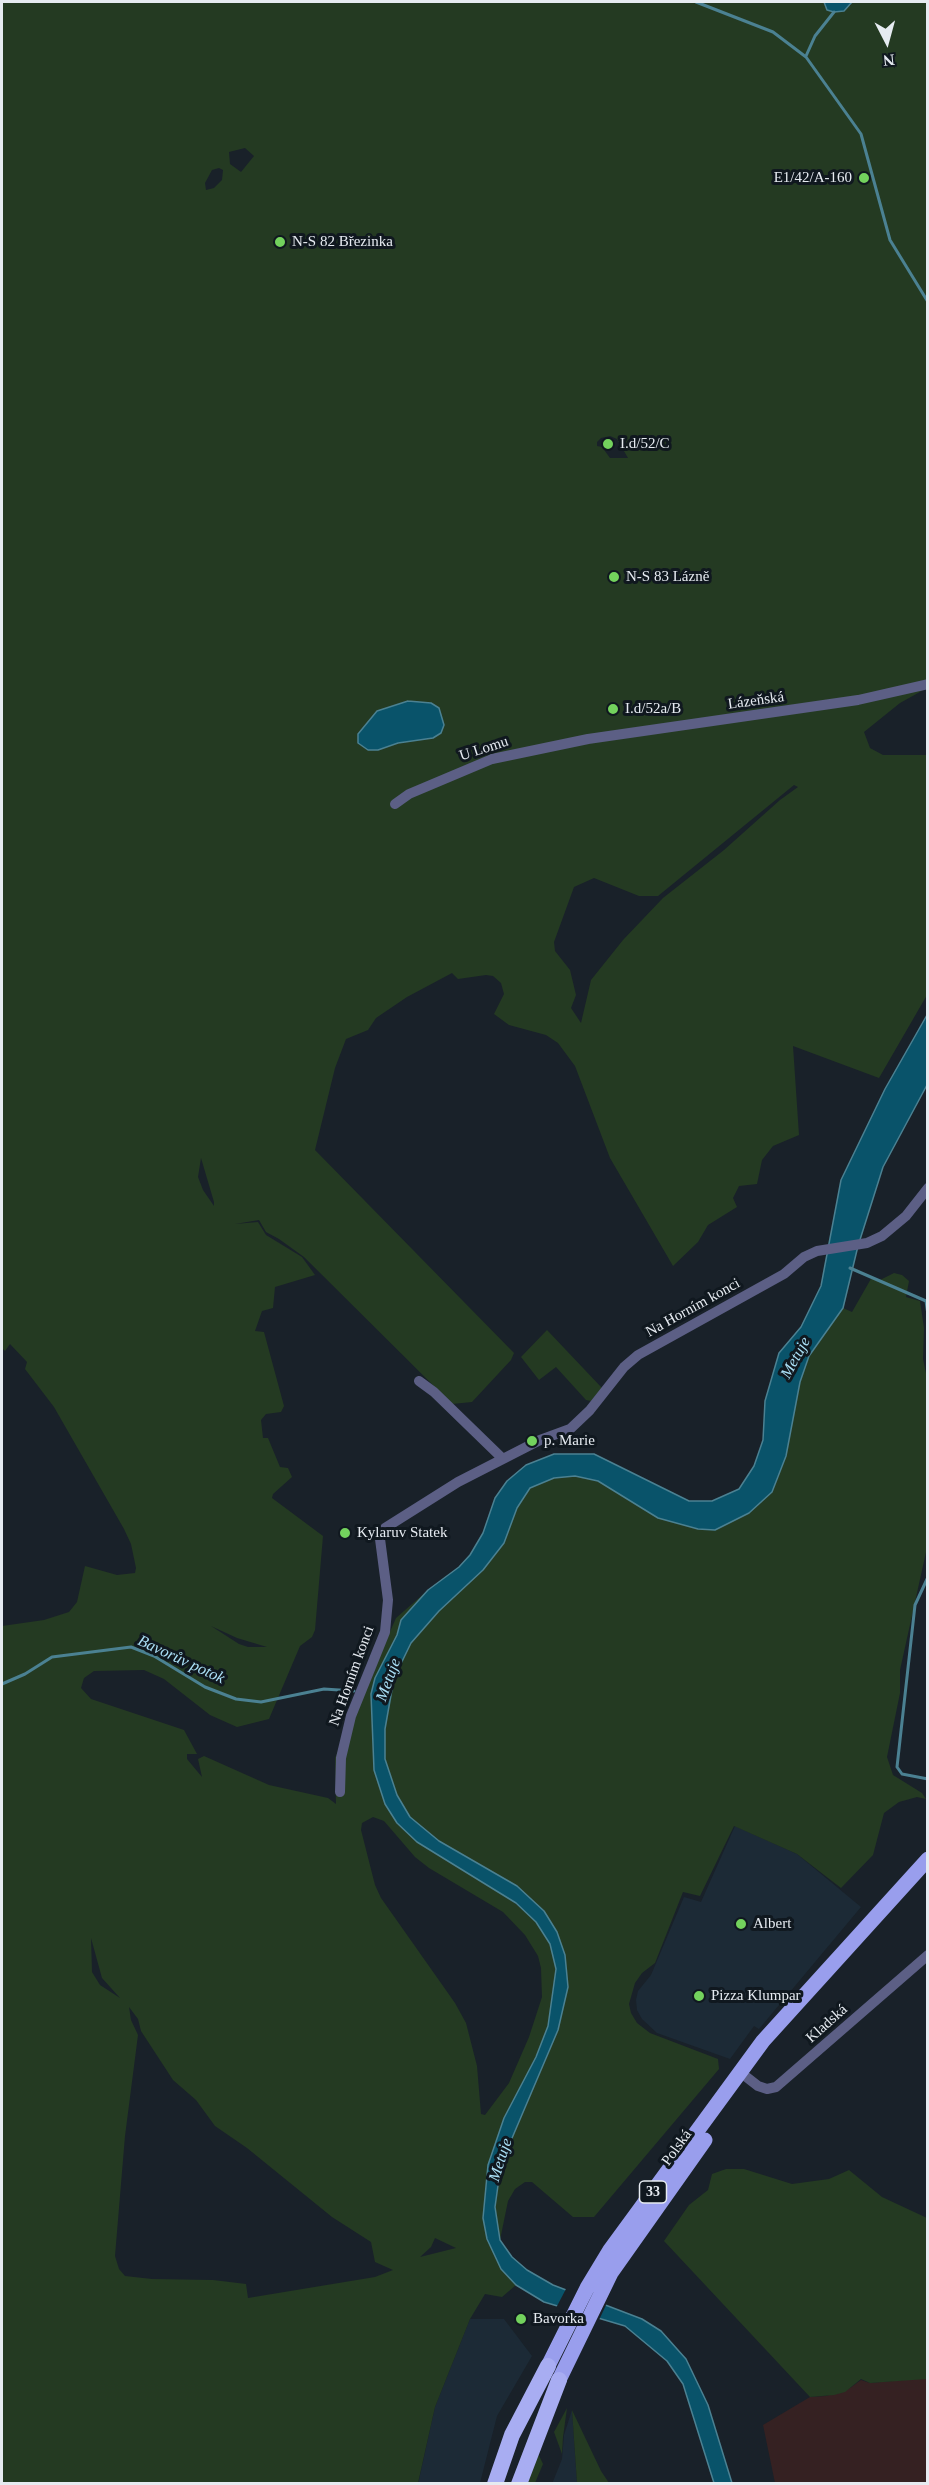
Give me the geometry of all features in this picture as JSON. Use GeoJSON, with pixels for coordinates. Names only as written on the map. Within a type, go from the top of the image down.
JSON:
{"type":"FeatureCollection","features":[{"type":"Feature","properties":{"kind":"highway"},"geometry":{"type":"LineString","coordinates":[[495,2484],[507,2447],[548,2366]]}},
{"type":"Feature","properties":{"kind":"highway"},"geometry":{"type":"LineString","coordinates":[[519,2484],[559,2380]]}},
{"type":"Feature","properties":{"kind":"highway"},"geometry":{"type":"LineString","coordinates":[[522,2414],[541,2424]]}},
{"type":"Feature","properties":{"kind":"main road","name":"Polská"},"geometry":{"type":"LineString","coordinates":[[548,2366],[572,2332],[616,2253],[744,2075],[823,1977],[927,1859]]}},
{"type":"Feature","properties":{"kind":"main road","name":"Polská"},"geometry":{"type":"LineString","coordinates":[[913,1873],[927,1864]]}},
{"type":"Feature","properties":{"kind":"main road","name":"Polská"},"geometry":{"type":"LineString","coordinates":[[559,2380],[572,2332]]}},
{"type":"Feature","properties":{"kind":"street","name":"Lázeňská"},"geometry":{"type":"LineString","coordinates":[[588,739],[787,712],[858,700],[927,684]]}},
{"type":"Feature","properties":{"kind":"street","name":"U Lomu"},"geometry":{"type":"LineString","coordinates":[[395,804],[409,794],[492,759],[588,739]]}},
{"type":"Feature","properties":{"kind":"street","name":"Na Horním konci"},"geometry":{"type":"LineString","coordinates":[[340,1792],[341,1758],[351,1716],[385,1632],[388,1600],[380,1539],[385,1528],[458,1482],[570,1429],[580,1422],[624,1367],[638,1355],[783,1274],[804,1257],[817,1251],[867,1243],[882,1236],[906,1216],[927,1188]]}},
{"type":"Feature","properties":{"kind":"street"},"geometry":{"type":"LineString","coordinates":[[419,1381],[434,1392],[503,1459]]}},
{"type":"Feature","properties":{"kind":"street","name":"Kladská"},"geometry":{"type":"LineString","coordinates":[[744,2075],[758,2086],[767,2089],[787,2079],[927,1955]]}},
{"type":"Feature","properties":{"kind":"shaded area"},"geometry":{"type":"Polygon","coordinates":[[[735,1826],[797,1854],[861,1907],[759,2029],[754,2026],[730,2059],[657,2033],[642,2019],[637,2010],[636,2000],[638,1991],[651,1975],[684,1897],[701,1902],[735,1826]]]}},
{"type":"Feature","properties":{"kind":"shaded area"},"geometry":{"type":"Polygon","coordinates":[[[470,2319],[504,2319],[532,2356],[497,2416],[480,2483],[418,2484],[435,2407],[470,2319]]]}},
{"type":"Feature","properties":{"kind":"shaded area"},"geometry":{"type":"Polygon","coordinates":[[[927,2379],[927,2483],[775,2483],[763,2425],[810,2397],[826,2396],[850,2388],[861,2380],[870,2383],[927,2379]]]}},
{"type":"Feature","properties":{"kind":"shaded area"},"geometry":{"type":"Polygon","coordinates":[[[572,2410],[577,2483],[552,2484],[562,2459],[564,2435],[572,2410]]]}},
{"type":"Feature","properties":{"kind":"green space"},"geometry":{"type":"Polygon","coordinates":[[[2,2],[824,2],[824,5],[850,6],[852,2],[927,2],[927,688],[900,703],[864,732],[870,748],[883,755],[927,755],[927,995],[879,1078],[793,1046],[799,1135],[773,1146],[762,1160],[757,1184],[739,1186],[733,1198],[737,1207],[708,1225],[698,1242],[673,1266],[610,1158],[575,1066],[558,1043],[546,1035],[509,1025],[494,1014],[504,994],[501,983],[493,976],[458,979],[452,973],[407,997],[376,1018],[368,1030],[346,1039],[335,1068],[315,1150],[514,1353],[511,1360],[472,1402],[452,1404],[304,1257],[266,1232],[259,1220],[235,1224],[258,1222],[266,1235],[302,1257],[315,1275],[275,1287],[273,1308],[262,1311],[255,1331],[264,1332],[284,1406],[281,1412],[266,1414],[261,1420],[263,1438],[268,1438],[280,1467],[288,1468],[292,1477],[273,1494],[272,1498],[323,1536],[315,1630],[312,1637],[300,1646],[269,1719],[237,1727],[210,1715],[164,1679],[144,1670],[94,1671],[84,1678],[81,1688],[91,1699],[184,1730],[197,1754],[187,1754],[187,1759],[202,1777],[198,1759],[204,1756],[269,1785],[328,1798],[336,1804],[335,1758],[396,1618],[428,1590],[401,1620],[397,1635],[375,1678],[371,1694],[374,1770],[385,1804],[397,1823],[516,1904],[536,1922],[550,1944],[556,1969],[548,2026],[536,2057],[504,2118],[488,2166],[483,2218],[501,2269],[516,2285],[502,2297],[485,2294],[470,2319],[435,2407],[418,2483],[2,2483],[2,1626],[44,1620],[69,1612],[77,1602],[85,1566],[117,1575],[135,1573],[136,1568],[131,1544],[124,1529],[54,1407],[25,1369],[27,1362],[10,1344],[5,1351],[2,1348],[2,2]],[[245,148],[229,152],[230,164],[241,172],[254,156],[245,148]],[[219,168],[212,170],[205,183],[206,190],[214,188],[222,180],[223,170],[219,168]],[[610,436],[601,438],[597,446],[602,447],[610,458],[628,458],[617,439],[610,436]],[[377,711],[358,734],[378,750],[398,743],[433,738],[377,711]],[[794,785],[658,896],[639,896],[594,878],[574,887],[554,942],[555,951],[570,970],[576,995],[571,1008],[581,1023],[591,980],[623,940],[663,898],[798,787],[794,785]],[[201,1158],[198,1177],[203,1190],[214,1206],[201,1158]],[[211,1626],[239,1644],[248,1647],[267,1647],[237,1638],[211,1626]],[[373,1817],[362,1823],[361,1830],[375,1885],[381,1898],[455,2003],[466,2023],[477,2066],[481,2114],[485,2115],[509,2083],[529,2037],[542,1997],[541,1968],[538,1956],[525,1935],[503,1912],[429,1868],[415,1857],[384,1821],[373,1817]],[[91,1938],[92,1972],[100,1985],[120,1998],[102,1978],[91,1938]],[[129,2007],[131,2020],[138,2035],[125,2136],[115,2256],[119,2269],[125,2276],[213,2280],[246,2284],[248,2298],[375,2277],[393,2270],[375,2262],[371,2242],[332,2217],[247,2148],[215,2126],[196,2100],[173,2080],[141,2031],[138,2019],[129,2007]],[[435,2238],[431,2247],[420,2257],[456,2248],[435,2238]]]}},
{"type":"Feature","properties":{"kind":"green space"},"geometry":{"type":"Polygon","coordinates":[[[894,1273],[902,1275],[909,1281],[906,1297],[920,1301],[924,1328],[923,1359],[928,1383],[928,1543],[900,1670],[900,1693],[887,1757],[893,1775],[922,1793],[926,1799],[917,1797],[899,1802],[884,1813],[873,1855],[841,1888],[797,1854],[734,1826],[700,1896],[683,1892],[655,1963],[642,1973],[635,1983],[629,2004],[637,2023],[650,2033],[718,2059],[719,2069],[594,2217],[573,2217],[532,2182],[525,2182],[515,2189],[508,2201],[500,2240],[495,2207],[501,2164],[558,2030],[557,1932],[544,1912],[517,1886],[439,1841],[410,1817],[397,1795],[385,1759],[385,1729],[394,1678],[411,1643],[439,1611],[483,1570],[504,1543],[517,1508],[530,1488],[554,1478],[575,1476],[598,1481],[658,1518],[772,1492],[786,1456],[800,1382],[809,1356],[843,1308],[852,1312],[872,1277],[880,1280],[894,1273]]]}},
{"type":"Feature","properties":{"kind":"green space"},"geometry":{"type":"Polygon","coordinates":[[[547,1330],[602,1388],[591,1401],[586,1400],[556,1367],[539,1380],[521,1357],[547,1330]]]}},
{"type":"Feature","properties":{"kind":"green space"},"geometry":{"type":"Polygon","coordinates":[[[726,2169],[744,2169],[792,2184],[829,2179],[849,2170],[882,2197],[927,2218],[927,2379],[870,2383],[861,2379],[845,2392],[810,2397],[664,2241],[689,2205],[708,2190],[712,2174],[726,2169]]]}},
{"type":"Feature","properties":{"kind":"green space"},"geometry":{"type":"Polygon","coordinates":[[[567,2408],[563,2437],[562,2454],[554,2432],[567,2408]]]}},
{"type":"Feature","properties":{"kind":"green space"},"geometry":{"type":"Polygon","coordinates":[[[572,2410],[601,2471],[609,2483],[577,2483],[572,2410]]]}},
{"type":"Feature","properties":{"kind":"green space"},"geometry":{"type":"Polygon","coordinates":[[[536,2449],[543,2464],[535,2483],[525,2484],[536,2449]]]}},
{"type":"Feature","properties":{"kind":"water"},"geometry":{"type":"Polygon","coordinates":[[[824,2],[852,2],[844,11],[834,12],[827,10],[824,2]]]}},
{"type":"Feature","properties":{"kind":"water"},"geometry":{"type":"Polygon","coordinates":[[[408,701],[431,703],[439,708],[444,725],[441,733],[433,738],[398,743],[378,750],[368,750],[358,743],[358,734],[377,711],[408,701]]]}},
{"type":"Feature","properties":{"kind":"water","name":"Metuje"},"geometry":{"type":"Polygon","coordinates":[[[927,1015],[927,1085],[883,1167],[858,1246],[843,1308],[809,1356],[800,1382],[786,1456],[772,1492],[749,1513],[715,1530],[698,1529],[658,1518],[598,1481],[575,1476],[554,1478],[530,1488],[517,1508],[504,1543],[483,1570],[439,1611],[411,1643],[394,1678],[385,1729],[385,1759],[397,1795],[410,1817],[439,1841],[517,1886],[544,1911],[557,1932],[565,1955],[568,1987],[558,2030],[501,2164],[495,2207],[500,2240],[512,2257],[527,2270],[553,2285],[642,2319],[661,2331],[686,2359],[708,2405],[732,2483],[714,2483],[683,2384],[667,2361],[625,2326],[544,2302],[516,2285],[501,2269],[487,2239],[483,2218],[488,2165],[504,2118],[536,2057],[548,2026],[556,1969],[550,1944],[536,1922],[516,1903],[417,1842],[397,1823],[385,1804],[374,1770],[371,1694],[375,1678],[397,1635],[401,1620],[428,1590],[459,1567],[470,1555],[483,1533],[495,1498],[507,1481],[526,1465],[554,1454],[594,1454],[689,1501],[712,1501],[739,1489],[754,1466],[763,1440],[765,1401],[779,1353],[801,1327],[821,1286],[841,1180],[885,1089],[927,1015]]]}},
{"type":"Feature","properties":{"kind":"pier"},"geometry":{"type":"Polygon","coordinates":[[[567,2287],[607,2303],[599,2320],[556,2308],[567,2287]]]}},
{"type":"Feature","properties":{"kind":"waterway"},"geometry":{"type":"LineString","coordinates":[[696,2],[773,32],[806,57],[861,134],[890,240],[928,302]]}},
{"type":"Feature","properties":{"kind":"waterway"},"geometry":{"type":"LineString","coordinates":[[806,56],[815,36],[834,12]]}},
{"type":"Feature","properties":{"kind":"waterway"},"geometry":{"type":"LineString","coordinates":[[850,1268],[926,1301],[928,1315]]}},
{"type":"Feature","properties":{"kind":"waterway"},"geometry":{"type":"LineString","coordinates":[[928,1577],[915,1605],[897,1767],[902,1774],[928,1779]]}},
{"type":"Feature","properties":{"kind":"waterway","name":"Bavorův potok"},"geometry":{"type":"LineString","coordinates":[[2,1684],[25,1674],[52,1657],[131,1647],[154,1656],[205,1687],[236,1699],[261,1702],[324,1689],[354,1691]]}},
{"type":"Feature","properties":{"kind":"place","name":"E1/42/A-160"},"geometry":{"type":"Point","coordinates":[864,178]}},
{"type":"Feature","properties":{"kind":"place","name":"N-S 82 Březinka"},"geometry":{"type":"Point","coordinates":[280,242]}},
{"type":"Feature","properties":{"kind":"place","name":"I.d/52/C"},"geometry":{"type":"Point","coordinates":[608,444]}},
{"type":"Feature","properties":{"kind":"place","name":"N-S 83 Lázně"},"geometry":{"type":"Point","coordinates":[614,577]}},
{"type":"Feature","properties":{"kind":"place","name":"I.d/52a/B"},"geometry":{"type":"Point","coordinates":[613,709]}},
{"type":"Feature","properties":{"kind":"place","name":"p. Marie"},"geometry":{"type":"Point","coordinates":[532,1441]}},
{"type":"Feature","properties":{"kind":"place","name":"Kylaruv Statek"},"geometry":{"type":"Point","coordinates":[345,1533]}},
{"type":"Feature","properties":{"kind":"place","name":"Albert"},"geometry":{"type":"Point","coordinates":[741,1924]}},
{"type":"Feature","properties":{"kind":"place","name":"Pizza Klumpar"},"geometry":{"type":"Point","coordinates":[699,1996]}},
{"type":"Feature","properties":{"kind":"place","name":"Bavorka"},"geometry":{"type":"Point","coordinates":[521,2319]}}]}
